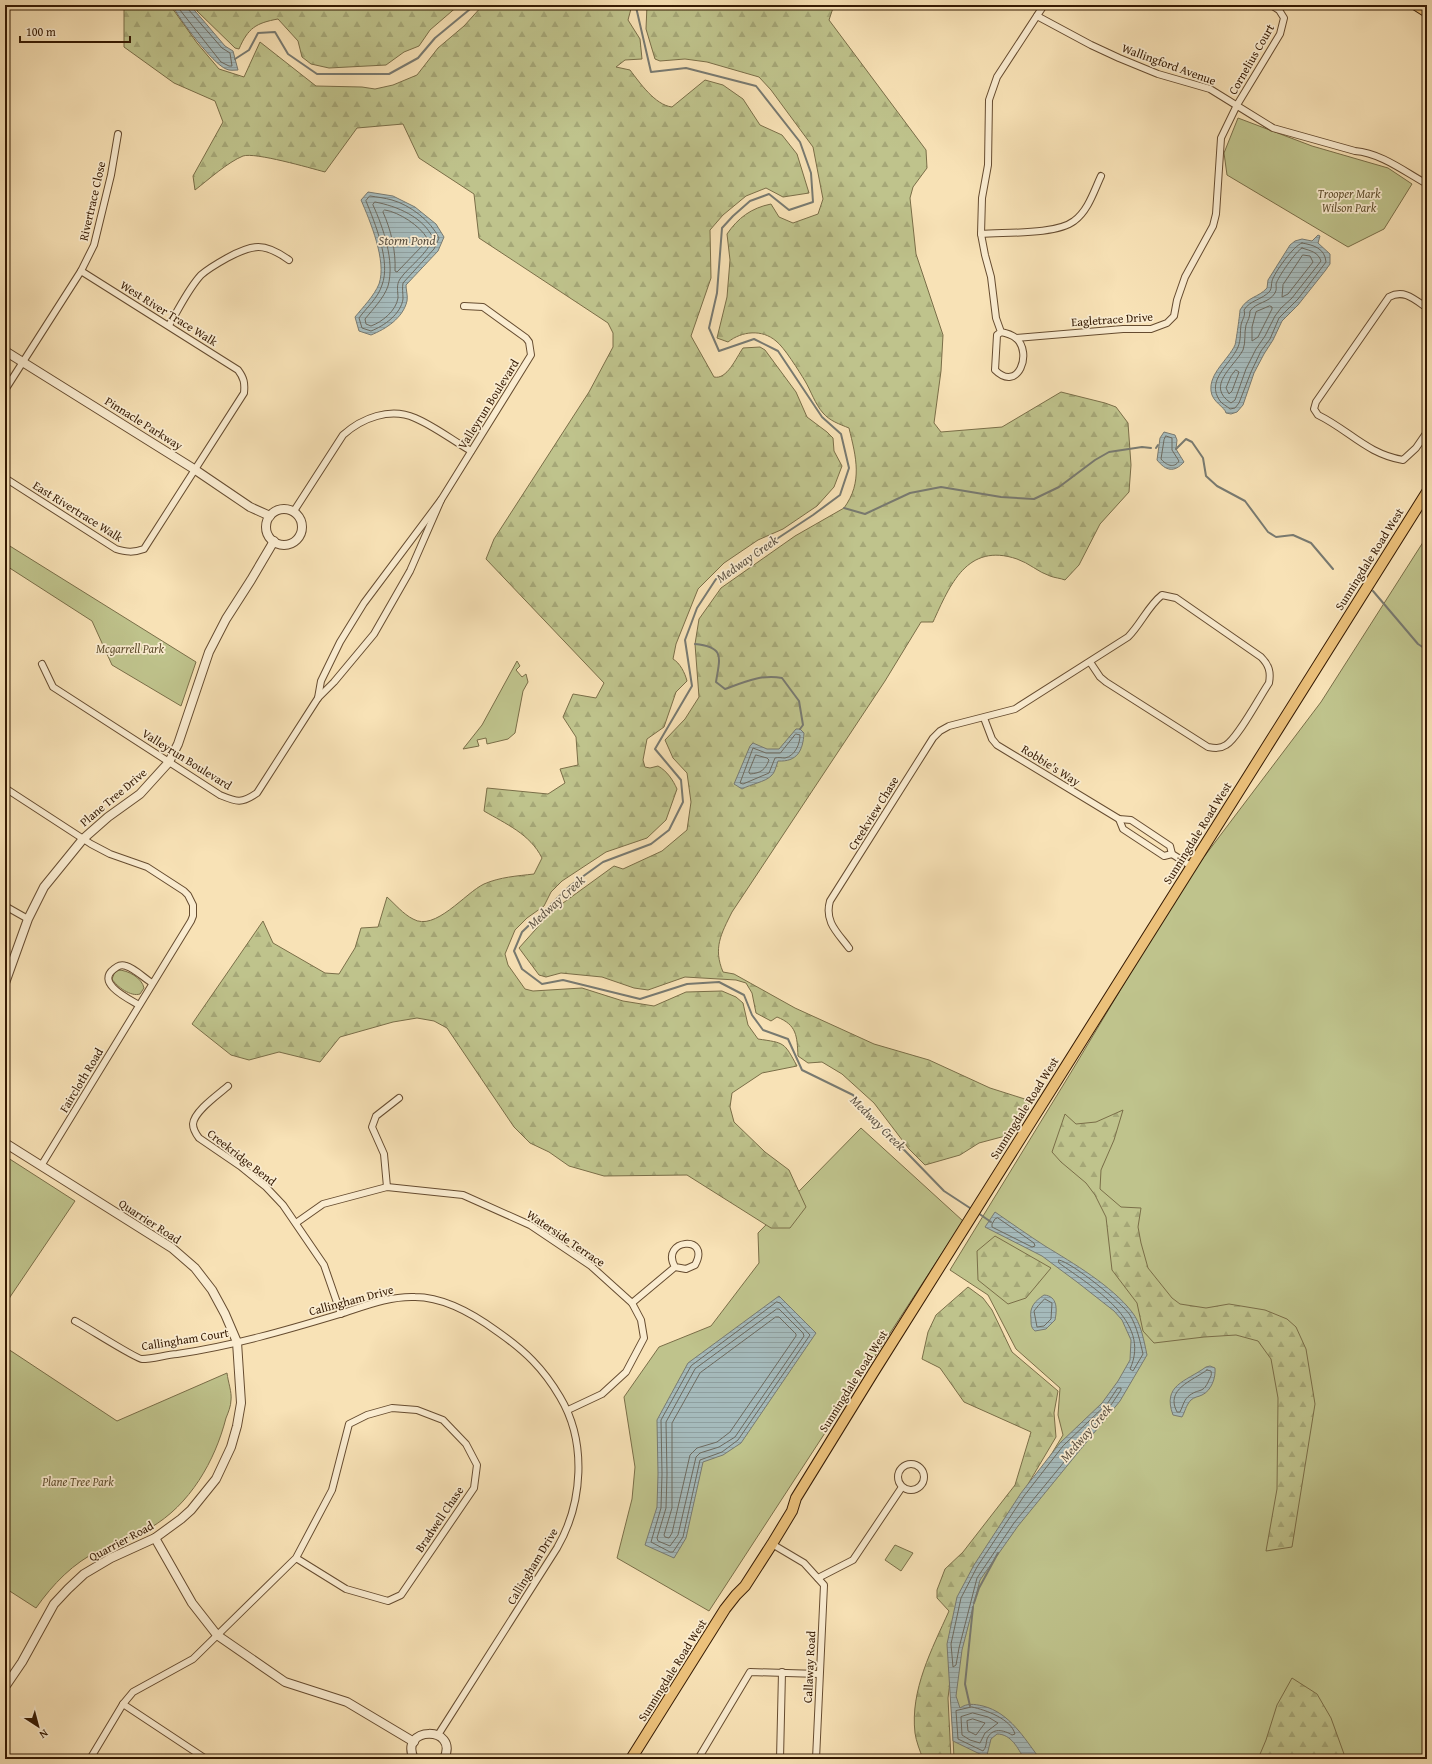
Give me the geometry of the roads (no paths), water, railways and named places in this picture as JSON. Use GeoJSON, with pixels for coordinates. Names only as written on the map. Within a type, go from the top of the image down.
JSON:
{"type":"FeatureCollection","features":[{"type":"Feature","properties":{"kind":"main road"},"geometry":{"type":"LineString","coordinates":[[1416,5],[1427,12]]}},
{"type":"Feature","properties":{"kind":"main road","name":"Sunningdale Road West"},"geometry":{"type":"LineString","coordinates":[[736,1595],[739,1582],[787,1507],[796,1498],[1427,492]]}},
{"type":"Feature","properties":{"kind":"main road","name":"Sunningdale Road West"},"geometry":{"type":"LineString","coordinates":[[631,1759],[736,1595],[745,1586],[772,1544],[792,1510],[796,1498]]}},
{"type":"Feature","properties":{"kind":"street"},"geometry":{"type":"LineString","coordinates":[[1016,338],[1021,346],[1023,363],[1020,370],[1009,377],[1001,376],[995,370],[995,355],[997,335],[1001,332],[996,318],[991,277],[981,234],[982,198],[988,165],[989,100],[997,77],[1044,5]]}},
{"type":"Feature","properties":{"kind":"street","name":"Cornelius Court"},"geometry":{"type":"LineString","coordinates":[[1237,105],[1282,30],[1284,18],[1279,10],[1271,5]]}},
{"type":"Feature","properties":{"kind":"street","name":"Wallingford Avenue"},"geometry":{"type":"LineString","coordinates":[[1037,16],[1091,45],[1158,74],[1210,89],[1273,128],[1355,151],[1362,151],[1384,159],[1427,184]]}},
{"type":"Feature","properties":{"kind":"street","name":"Eagletrace Drive"},"geometry":{"type":"LineString","coordinates":[[1001,332],[1016,338],[1123,329],[1151,329],[1167,323],[1174,316],[1177,300],[1186,277],[1213,226],[1216,214],[1221,138],[1237,105]]}},
{"type":"Feature","properties":{"kind":"street","name":"Rivertrace Close"},"geometry":{"type":"LineString","coordinates":[[81,271],[94,245],[111,175],[118,134]]}},
{"type":"Feature","properties":{"kind":"street"},"geometry":{"type":"LineString","coordinates":[[981,234],[1057,230],[1074,221],[1085,209],[1101,176]]}},
{"type":"Feature","properties":{"kind":"street"},"geometry":{"type":"LineString","coordinates":[[169,325],[200,276],[223,260],[246,248],[263,247],[276,250],[289,260]]}},
{"type":"Feature","properties":{"kind":"street"},"geometry":{"type":"LineString","coordinates":[[5,390],[81,271]]}},
{"type":"Feature","properties":{"kind":"street","name":"West River Trace Walk"},"geometry":{"type":"LineString","coordinates":[[81,271],[169,325],[238,370],[243,376],[245,385],[244,393],[194,469]]}},
{"type":"Feature","properties":{"kind":"street"},"geometry":{"type":"LineString","coordinates":[[1426,306],[1403,293],[1397,293],[1389,297],[1316,402],[1314,409],[1318,414],[1374,451],[1393,458],[1404,460],[1416,448],[1427,432]]}},
{"type":"Feature","properties":{"kind":"street","name":"Valleyrun Boulevard"},"geometry":{"type":"LineString","coordinates":[[318,698],[321,681],[364,603],[441,500],[531,355],[530,346],[526,338],[483,307],[464,306]]}},
{"type":"Feature","properties":{"kind":"street","name":"Pinnacle Parkway"},"geometry":{"type":"LineString","coordinates":[[5,351],[194,469],[250,507],[270,516]]}},
{"type":"Feature","properties":{"kind":"street"},"geometry":{"type":"LineString","coordinates":[[294,511],[343,434],[362,421],[373,417],[399,414],[414,417],[471,451]]}},
{"type":"Feature","properties":{"kind":"street","name":"East Rivertrace Walk"},"geometry":{"type":"LineString","coordinates":[[5,478],[116,549],[127,552],[136,552],[144,549],[194,469]]}},
{"type":"Feature","properties":{"kind":"street","name":"Valleyrun Boulevard"},"geometry":{"type":"LineString","coordinates":[[42,664],[53,686],[220,796],[237,802],[247,800],[257,793],[318,698],[334,682],[374,634],[410,571],[441,500]]}},
{"type":"Feature","properties":{"kind":"street"},"geometry":{"type":"LineString","coordinates":[[289,509],[294,511],[301,520],[302,531],[300,537],[290,544],[285,545],[274,541],[267,532],[267,521],[270,516],[278,510],[289,509]]}},
{"type":"Feature","properties":{"kind":"street","name":"Plane Tree Drive"},"geometry":{"type":"LineString","coordinates":[[5,983],[28,919],[44,886],[83,839],[108,816],[140,794],[170,762],[178,744],[209,652],[226,619],[274,541]]}},
{"type":"Feature","properties":{"kind":"street","name":"Creekview Chase"},"geometry":{"type":"LineString","coordinates":[[849,948],[829,920],[828,910],[830,902],[933,738],[940,731],[949,726],[1015,709],[1128,637],[1137,628],[1152,605],[1162,595],[1176,598],[1261,657],[1266,662],[1270,676],[1269,683],[1232,741],[1220,748],[1214,748],[1208,747],[1106,682],[1100,677],[1090,662]]}},
{"type":"Feature","properties":{"kind":"street","name":"Robbie's Way"},"geometry":{"type":"LineString","coordinates":[[984,718],[992,739],[997,745],[1119,820],[1131,820],[1170,846],[1172,854],[1191,866]]}},
{"type":"Feature","properties":{"kind":"street","name":"Faircloth Road"},"geometry":{"type":"LineString","coordinates":[[5,788],[83,839],[110,854],[147,867],[184,890],[191,900],[193,911],[191,921],[41,1166]]}},
{"type":"Feature","properties":{"kind":"street","name":"Robbie's Way"},"geometry":{"type":"LineString","coordinates":[[1119,820],[1123,829],[1164,856],[1172,854]]}},
{"type":"Feature","properties":{"kind":"street"},"geometry":{"type":"LineString","coordinates":[[5,906],[28,919]]}},
{"type":"Feature","properties":{"kind":"street"},"geometry":{"type":"LineString","coordinates":[[139,1006],[114,989],[109,983],[109,977],[112,970],[120,965],[126,966],[152,983]]}},
{"type":"Feature","properties":{"kind":"street","name":"Creekridge Bend"},"geometry":{"type":"LineString","coordinates":[[228,1086],[211,1100],[196,1116],[193,1124],[195,1132],[199,1138],[240,1166],[266,1187],[282,1205],[324,1265],[340,1314]]}},
{"type":"Feature","properties":{"kind":"street"},"geometry":{"type":"LineString","coordinates":[[386,1187],[384,1154],[372,1127],[376,1116],[399,1098]]}},
{"type":"Feature","properties":{"kind":"street","name":"Quarrier Road"},"geometry":{"type":"LineString","coordinates":[[5,1143],[172,1248],[195,1268],[212,1290],[225,1314],[236,1342],[241,1403],[238,1426],[216,1480],[191,1510],[155,1538],[111,1558],[84,1574],[68,1589],[54,1604],[22,1662],[5,1687]]}},
{"type":"Feature","properties":{"kind":"street","name":"Waterside Terrace"},"geometry":{"type":"LineString","coordinates":[[296,1223],[323,1204],[386,1187],[463,1195],[530,1225],[591,1266],[632,1303],[641,1320],[644,1338],[626,1372],[602,1394],[568,1410]]}},
{"type":"Feature","properties":{"kind":"street"},"geometry":{"type":"LineString","coordinates":[[684,1243],[692,1244],[698,1251],[699,1258],[695,1265],[686,1269],[675,1267],[673,1263],[673,1252],[677,1246],[684,1243]]}},
{"type":"Feature","properties":{"kind":"street"},"geometry":{"type":"LineString","coordinates":[[632,1303],[675,1267]]}},
{"type":"Feature","properties":{"kind":"street","name":"Callingham Drive"},"geometry":{"type":"LineString","coordinates":[[236,1342],[340,1314],[367,1304],[391,1299],[415,1297],[449,1304],[489,1326],[532,1358],[548,1377],[568,1410],[576,1440],[579,1468],[578,1487],[566,1533],[529,1594],[438,1735]]}},
{"type":"Feature","properties":{"kind":"street","name":"Callingham Court"},"geometry":{"type":"LineString","coordinates":[[75,1321],[140,1359],[195,1351],[236,1342]]}},
{"type":"Feature","properties":{"kind":"street","name":"Bradwell Chase"},"geometry":{"type":"LineString","coordinates":[[90,1759],[133,1692],[193,1659],[296,1558],[332,1490],[349,1424],[367,1415],[392,1408],[417,1410],[443,1420],[466,1444],[477,1465],[474,1488],[401,1595],[388,1602],[346,1589],[296,1558]]}},
{"type":"Feature","properties":{"kind":"street"},"geometry":{"type":"LineString","coordinates":[[907,1464],[916,1464],[920,1467],[924,1475],[921,1486],[914,1490],[902,1487],[898,1479],[900,1470],[907,1464]]}},
{"type":"Feature","properties":{"kind":"street"},"geometry":{"type":"LineString","coordinates":[[818,1578],[853,1560],[902,1487]]}},
{"type":"Feature","properties":{"kind":"street"},"geometry":{"type":"LineString","coordinates":[[155,1538],[192,1603],[217,1636],[285,1682],[347,1702],[414,1742]]}},
{"type":"Feature","properties":{"kind":"street","name":"Callaway Road"},"geometry":{"type":"LineString","coordinates":[[772,1544],[804,1563],[824,1585],[816,1759]]}},
{"type":"Feature","properties":{"kind":"street"},"geometry":{"type":"LineString","coordinates":[[698,1759],[750,1672],[819,1674]]}},
{"type":"Feature","properties":{"kind":"street"},"geometry":{"type":"LineString","coordinates":[[780,1759],[782,1672]]}},
{"type":"Feature","properties":{"kind":"street"},"geometry":{"type":"LineString","coordinates":[[124,1704],[206,1759]]}},
{"type":"Feature","properties":{"kind":"street"},"geometry":{"type":"LineString","coordinates":[[414,1759],[412,1748],[414,1742],[425,1733],[432,1733],[438,1735],[446,1744],[447,1749],[444,1759]]}},
{"type":"Feature","properties":{"kind":"water"},"geometry":{"type":"Polygon","coordinates":[[[172,5],[190,5],[225,46],[233,51],[238,70],[226,69],[213,59],[189,30],[172,5]]]}},
{"type":"Feature","properties":{"kind":"water","name":"Storm Pond"},"geometry":{"type":"Polygon","coordinates":[[[368,192],[393,196],[415,207],[436,224],[444,237],[438,251],[406,285],[407,301],[402,313],[388,326],[371,335],[359,331],[355,317],[374,293],[379,284],[381,275],[381,264],[376,241],[361,200],[368,192]]]}},
{"type":"Feature","properties":{"kind":"water"},"geometry":{"type":"Polygon","coordinates":[[[1318,235],[1320,236],[1318,243],[1330,254],[1330,264],[1298,305],[1282,321],[1254,373],[1243,405],[1237,412],[1231,414],[1226,413],[1212,395],[1211,384],[1216,372],[1235,345],[1240,310],[1246,302],[1267,288],[1268,280],[1290,245],[1295,241],[1302,239],[1312,241],[1318,235]]]}},
{"type":"Feature","properties":{"kind":"water"},"geometry":{"type":"Polygon","coordinates":[[[1164,432],[1175,435],[1177,440],[1176,449],[1184,462],[1177,468],[1167,468],[1157,460],[1160,438],[1164,432]]]}},
{"type":"Feature","properties":{"kind":"water"},"geometry":{"type":"Polygon","coordinates":[[[796,729],[800,729],[804,733],[802,745],[798,754],[790,760],[778,761],[774,773],[765,780],[742,789],[734,784],[750,746],[753,743],[767,749],[779,749],[796,729]]]}},
{"type":"Feature","properties":{"kind":"water"},"geometry":{"type":"Polygon","coordinates":[[[995,1212],[1092,1276],[1124,1302],[1138,1321],[1147,1355],[1120,1401],[1018,1526],[980,1580],[962,1650],[956,1696],[960,1708],[971,1704],[993,1709],[1001,1714],[1016,1727],[1040,1759],[1024,1759],[1014,1742],[1002,1735],[997,1734],[991,1739],[987,1755],[984,1756],[953,1741],[947,1644],[957,1597],[974,1565],[1021,1493],[1060,1443],[1102,1403],[1118,1381],[1130,1360],[1131,1340],[1122,1320],[1114,1311],[1077,1282],[1042,1256],[985,1227],[995,1212]]]}},
{"type":"Feature","properties":{"kind":"water"},"geometry":{"type":"Polygon","coordinates":[[[1044,1295],[1052,1298],[1056,1304],[1055,1320],[1046,1329],[1035,1331],[1032,1326],[1031,1311],[1035,1302],[1044,1295]]]}},
{"type":"Feature","properties":{"kind":"water"},"geometry":{"type":"Polygon","coordinates":[[[779,1296],[816,1333],[741,1443],[723,1455],[703,1462],[686,1538],[674,1558],[645,1545],[657,1507],[657,1420],[688,1363],[779,1296]]]}},
{"type":"Feature","properties":{"kind":"water"},"geometry":{"type":"Polygon","coordinates":[[[1210,1366],[1215,1368],[1215,1372],[1214,1380],[1208,1390],[1202,1395],[1191,1400],[1182,1417],[1173,1415],[1170,1405],[1173,1391],[1183,1381],[1210,1366]]]}},
{"type":"Feature","properties":{"kind":"waterway","name":"Medway Creek"},"geometry":{"type":"LineString","coordinates":[[235,59],[249,50],[258,33],[275,32],[288,54],[317,74],[389,74],[418,58],[435,38],[475,5]]}},
{"type":"Feature","properties":{"kind":"waterway","name":"Medway Creek"},"geometry":{"type":"LineString","coordinates":[[638,5],[636,7],[651,72],[686,68],[756,86],[800,142],[811,173],[813,202],[789,210],[769,194],[750,201],[722,228],[717,293],[709,328],[719,351],[754,339],[778,351],[822,417],[841,434],[849,468],[840,495],[813,515],[716,579],[697,608],[685,640],[692,686],[655,749],[681,780],[683,802],[669,830],[651,844],[603,862],[571,885],[522,932],[514,951],[522,969],[542,984],[563,980],[640,999],[687,984],[719,982],[744,995],[752,1015],[763,1030],[788,1039],[802,1070],[853,1095],[944,1191],[973,1210]]}},
{"type":"Feature","properties":{"kind":"waterway"},"geometry":{"type":"LineString","coordinates":[[1176,449],[1186,439],[1192,442],[1203,458],[1206,476],[1217,486],[1245,501],[1268,532],[1276,537],[1293,535],[1311,543],[1333,569]]}},
{"type":"Feature","properties":{"kind":"waterway"},"geometry":{"type":"LineString","coordinates":[[844,508],[865,514],[910,493],[941,487],[1001,497],[1034,499],[1059,487],[1095,460],[1109,452],[1142,447],[1151,448]]}},
{"type":"Feature","properties":{"kind":"waterway"},"geometry":{"type":"LineString","coordinates":[[1373,591],[1418,644],[1427,650]]}},
{"type":"Feature","properties":{"kind":"waterway"},"geometry":{"type":"LineString","coordinates":[[695,644],[705,645],[716,651],[719,660],[716,682],[725,689],[746,681],[760,678],[782,678],[799,701],[803,725],[800,729]]}},
{"type":"Feature","properties":{"kind":"waterway","name":"Medway Creek"},"geometry":{"type":"LineString","coordinates":[[978,1213],[991,1222]]}},
{"type":"Feature","properties":{"kind":"waterway","name":"Medway Creek"},"geometry":{"type":"LineString","coordinates":[[974,1603],[979,1588],[998,1553]]}},
{"type":"Feature","properties":{"kind":"waterway","name":"Medway Creek"},"geometry":{"type":"LineString","coordinates":[[970,1706],[965,1684],[973,1607]]}},
{"type":"Feature","properties":{"kind":"park label","name":"Trooper Mark Wilson Park"},"geometry":{"type":"Point","coordinates":[1349,200]}},
{"type":"Feature","properties":{"kind":"park label","name":"Mcgarrell Park"},"geometry":{"type":"Point","coordinates":[130,648]}},
{"type":"Feature","properties":{"kind":"park label","name":"Plane Tree Park"},"geometry":{"type":"Point","coordinates":[78,1481]}}]}
